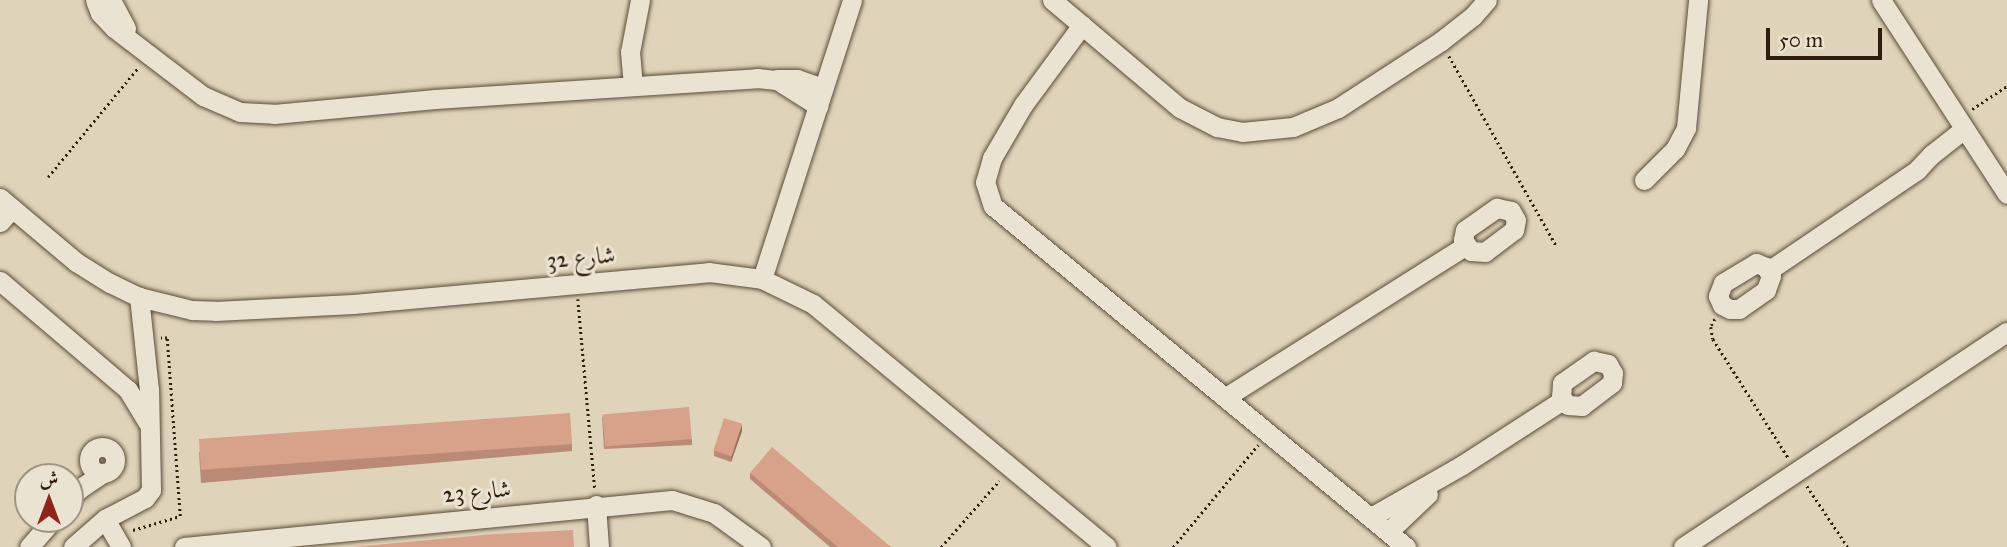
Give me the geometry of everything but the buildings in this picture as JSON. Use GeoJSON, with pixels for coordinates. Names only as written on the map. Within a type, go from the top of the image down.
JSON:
{"type":"FeatureCollection","features":[{"type":"Feature","properties":{"kind":"street"},"geometry":{"type":"LineString","coordinates":[[95,0],[106,20],[203,96],[224,107],[257,114],[746,78],[776,80],[820,97]]}},
{"type":"Feature","properties":{"kind":"street"},"geometry":{"type":"LineString","coordinates":[[111,0],[118,18],[144,48]]}},
{"type":"Feature","properties":{"kind":"street"},"geometry":{"type":"LineString","coordinates":[[633,86],[630,52],[640,0]]}},
{"type":"Feature","properties":{"kind":"street"},"geometry":{"type":"LineString","coordinates":[[762,279],[852,0]]}},
{"type":"Feature","properties":{"kind":"street"},"geometry":{"type":"LineString","coordinates":[[1052,0],[1191,116],[1217,127],[1242,132],[1293,127],[1325,115],[1441,41],[1473,16],[1487,0]]}},
{"type":"Feature","properties":{"kind":"street"},"geometry":{"type":"LineString","coordinates":[[1644,180],[1675,149],[1686,128],[1698,0]]}},
{"type":"Feature","properties":{"kind":"street"},"geometry":{"type":"LineString","coordinates":[[1881,0],[2007,194]]}},
{"type":"Feature","properties":{"kind":"street"},"geometry":{"type":"LineString","coordinates":[[1082,26],[1028,98],[988,166],[986,189],[993,206],[1406,547]]}},
{"type":"Feature","properties":{"kind":"street"},"geometry":{"type":"LineString","coordinates":[[1768,271],[1917,170],[1936,164],[1965,129]]}},
{"type":"Feature","properties":{"kind":"street","name":"شارع 32"},"geometry":{"type":"LineString","coordinates":[[4,209],[76,262],[139,298],[170,306],[215,311],[353,304],[709,272],[762,279],[813,304],[1010,467],[1095,543]]}},
{"type":"Feature","properties":{"kind":"street"},"geometry":{"type":"LineString","coordinates":[[1233,403],[1315,342],[1465,246]]}},
{"type":"Feature","properties":{"kind":"street"},"geometry":{"type":"LineString","coordinates":[[1751,264],[1761,265],[1768,271],[1770,282],[1766,290],[1739,309],[1725,307],[1718,296],[1723,282],[1751,264]]}},
{"type":"Feature","properties":{"kind":"street"},"geometry":{"type":"LineString","coordinates":[[0,281],[121,384],[140,406],[148,424]]}},
{"type":"Feature","properties":{"kind":"street"},"geometry":{"type":"LineString","coordinates":[[73,547],[105,519],[145,498],[151,490],[146,373],[139,298]]}},
{"type":"Feature","properties":{"kind":"street"},"geometry":{"type":"LineString","coordinates":[[1683,547],[2007,332]]}},
{"type":"Feature","properties":{"kind":"street"},"geometry":{"type":"LineString","coordinates":[[121,384],[135,381],[146,373]]}},
{"type":"Feature","properties":{"kind":"street"},"geometry":{"type":"LineString","coordinates":[[1370,517],[1462,465],[1563,401]]}},
{"type":"Feature","properties":{"kind":"street"},"geometry":{"type":"LineString","coordinates":[[1388,532],[1462,465]]}},
{"type":"Feature","properties":{"kind":"street"},"geometry":{"type":"LineString","coordinates":[[84,473],[96,467]]}},
{"type":"Feature","properties":{"kind":"street","name":"شارع 23"},"geometry":{"type":"LineString","coordinates":[[184,547],[657,500],[687,503],[726,519],[761,547]]}},
{"type":"Feature","properties":{"kind":"street"},"geometry":{"type":"LineString","coordinates":[[596,505],[598,547]]}},
{"type":"Feature","properties":{"kind":"street"},"geometry":{"type":"LineString","coordinates":[[105,519],[121,547]]}},
{"type":"Feature","properties":{"kind":"street"},"geometry":{"type":"LineString","coordinates":[[29,547],[41,533]]}},
{"type":"Feature","properties":{"kind":"path"},"geometry":{"type":"LineString","coordinates":[[1441,41],[1556,246]]}},
{"type":"Feature","properties":{"kind":"path"},"geometry":{"type":"LineString","coordinates":[[48,177],[144,48]]}},
{"type":"Feature","properties":{"kind":"path"},"geometry":{"type":"LineString","coordinates":[[1965,129],[2007,86]]}},
{"type":"Feature","properties":{"kind":"path"},"geometry":{"type":"LineString","coordinates":[[576,283],[596,505]]}},
{"type":"Feature","properties":{"kind":"path"},"geometry":{"type":"LineString","coordinates":[[1725,307],[1713,321],[1713,340],[1848,547]]}},
{"type":"Feature","properties":{"kind":"path"},"geometry":{"type":"LineString","coordinates":[[1173,547],[1269,432]]}},
{"type":"Feature","properties":{"kind":"path"},"geometry":{"type":"LineString","coordinates":[[941,547],[1010,467]]}}]}
